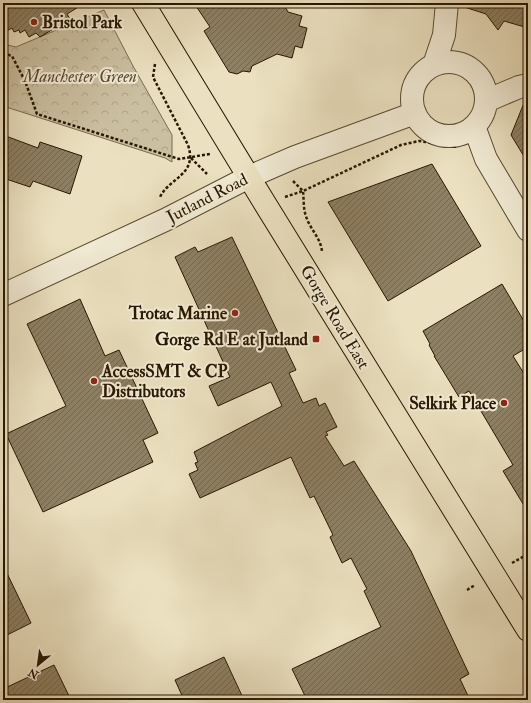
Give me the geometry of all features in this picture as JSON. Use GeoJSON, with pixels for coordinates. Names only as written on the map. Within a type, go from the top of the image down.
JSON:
{"type":"FeatureCollection","features":[{"type":"Feature","properties":{"kind":"main road","name":"Gorge Road East"},"geometry":{"type":"LineString","coordinates":[[144,3],[249,177],[528,630]]}},
{"type":"Feature","properties":{"kind":"street"},"geometry":{"type":"LineString","coordinates":[[444,64],[444,35],[448,3]]}},
{"type":"Feature","properties":{"kind":"street"},"geometry":{"type":"LineString","coordinates":[[444,64],[466,66],[476,73],[484,92],[480,119],[466,132],[457,135],[442,135],[428,129],[415,113],[412,100],[413,89],[418,79],[425,71],[444,64]]}},
{"type":"Feature","properties":{"kind":"street"},"geometry":{"type":"LineString","coordinates":[[484,92],[524,86]]}},
{"type":"Feature","properties":{"kind":"street","name":"Jutland Road"},"geometry":{"type":"LineString","coordinates":[[3,295],[165,220],[249,177],[295,157],[415,113]]}},
{"type":"Feature","properties":{"kind":"street"},"geometry":{"type":"LineString","coordinates":[[474,126],[486,160],[528,230]]}},
{"type":"Feature","properties":{"kind":"path"},"geometry":{"type":"LineString","coordinates":[[161,32],[153,77],[188,145],[190,158],[200,167]]}},
{"type":"Feature","properties":{"kind":"path"},"geometry":{"type":"LineString","coordinates":[[3,53],[12,56],[20,70],[37,114],[179,159],[202,156]]}},
{"type":"Feature","properties":{"kind":"path"},"geometry":{"type":"LineString","coordinates":[[289,196],[303,191],[401,145],[419,141],[446,144],[468,149],[486,160]]}},
{"type":"Feature","properties":{"kind":"path"},"geometry":{"type":"LineString","coordinates":[[293,181],[303,191]]}},
{"type":"Feature","properties":{"kind":"green space","name":"Manchester Green"},"geometry":{"type":"Polygon","coordinates":[[[104,10],[133,66],[172,135],[172,162],[165,158],[3,106],[3,44],[16,47],[104,10]]]}},
{"type":"Feature","properties":{"kind":"building","name":"Bristol Park"},"geometry":{"type":"Polygon","coordinates":[[[3,3],[85,3],[67,14],[70,19],[40,37],[36,33],[29,37],[25,30],[20,33],[19,30],[14,32],[12,28],[3,33],[3,3]]]}},
{"type":"Feature","properties":{"kind":"building"},"geometry":{"type":"Polygon","coordinates":[[[194,3],[283,3],[288,12],[302,16],[299,26],[307,28],[302,48],[295,46],[292,58],[277,54],[252,66],[250,72],[243,71],[237,74],[229,72],[204,31],[210,27],[194,3]]]}},
{"type":"Feature","properties":{"kind":"building"},"geometry":{"type":"Polygon","coordinates":[[[462,3],[528,3],[528,28],[504,21],[498,30],[486,14],[461,6],[462,3]]]}},
{"type":"Feature","properties":{"kind":"building"},"geometry":{"type":"Polygon","coordinates":[[[526,98],[528,98],[528,163],[511,135],[526,98]]]}},
{"type":"Feature","properties":{"kind":"building"},"geometry":{"type":"Polygon","coordinates":[[[3,135],[38,148],[40,142],[82,156],[70,194],[33,181],[30,187],[3,178],[3,135]]]}},
{"type":"Feature","properties":{"kind":"building"},"geometry":{"type":"Polygon","coordinates":[[[432,164],[481,246],[388,301],[328,202],[432,164]]]}},
{"type":"Feature","properties":{"kind":"building"},"geometry":{"type":"Polygon","coordinates":[[[232,237],[296,370],[289,373],[303,403],[316,398],[319,406],[325,403],[337,427],[326,432],[328,435],[325,436],[344,466],[354,461],[411,551],[469,674],[460,679],[470,700],[307,700],[292,669],[381,627],[364,591],[367,589],[351,558],[342,563],[330,537],[333,535],[314,496],[310,498],[291,457],[200,498],[189,474],[198,470],[195,463],[198,462],[194,452],[282,406],[271,382],[218,406],[209,386],[230,377],[175,257],[195,247],[198,252],[232,237]]]}},
{"type":"Feature","properties":{"kind":"building","name":"Selkirk Place"},"geometry":{"type":"Polygon","coordinates":[[[502,284],[528,328],[528,347],[513,356],[528,380],[528,512],[503,471],[513,465],[469,391],[459,397],[434,356],[423,331],[502,284]]]}},
{"type":"Feature","properties":{"kind":"building","name":"AccessSMT & CP Distributors"},"geometry":{"type":"Polygon","coordinates":[[[80,299],[105,356],[119,350],[158,433],[143,440],[153,462],[43,512],[6,434],[66,406],[27,324],[80,299]]]}},
{"type":"Feature","properties":{"kind":"building"},"geometry":{"type":"Polygon","coordinates":[[[3,565],[31,623],[3,637],[3,565]]]}},
{"type":"Feature","properties":{"kind":"building"},"geometry":{"type":"Polygon","coordinates":[[[224,657],[244,700],[184,700],[175,680],[224,657]]]}},
{"type":"Feature","properties":{"kind":"building"},"geometry":{"type":"Polygon","coordinates":[[[54,665],[71,700],[3,700],[3,689],[54,665]]]}},
{"type":"Feature","properties":{"kind":"place","name":"Bristol Park"},"geometry":{"type":"Point","coordinates":[34,22]}},
{"type":"Feature","properties":{"kind":"place","name":"Trotac Marine"},"geometry":{"type":"Point","coordinates":[235,313]}},
{"type":"Feature","properties":{"kind":"place","name":"Gorge Rd E at Jutland"},"geometry":{"type":"Point","coordinates":[316,339]}},
{"type":"Feature","properties":{"kind":"place","name":"AccessSMT & CP Distributors"},"geometry":{"type":"Point","coordinates":[94,381]}},
{"type":"Feature","properties":{"kind":"place","name":"Selkirk Place"},"geometry":{"type":"Point","coordinates":[504,403]}}]}
